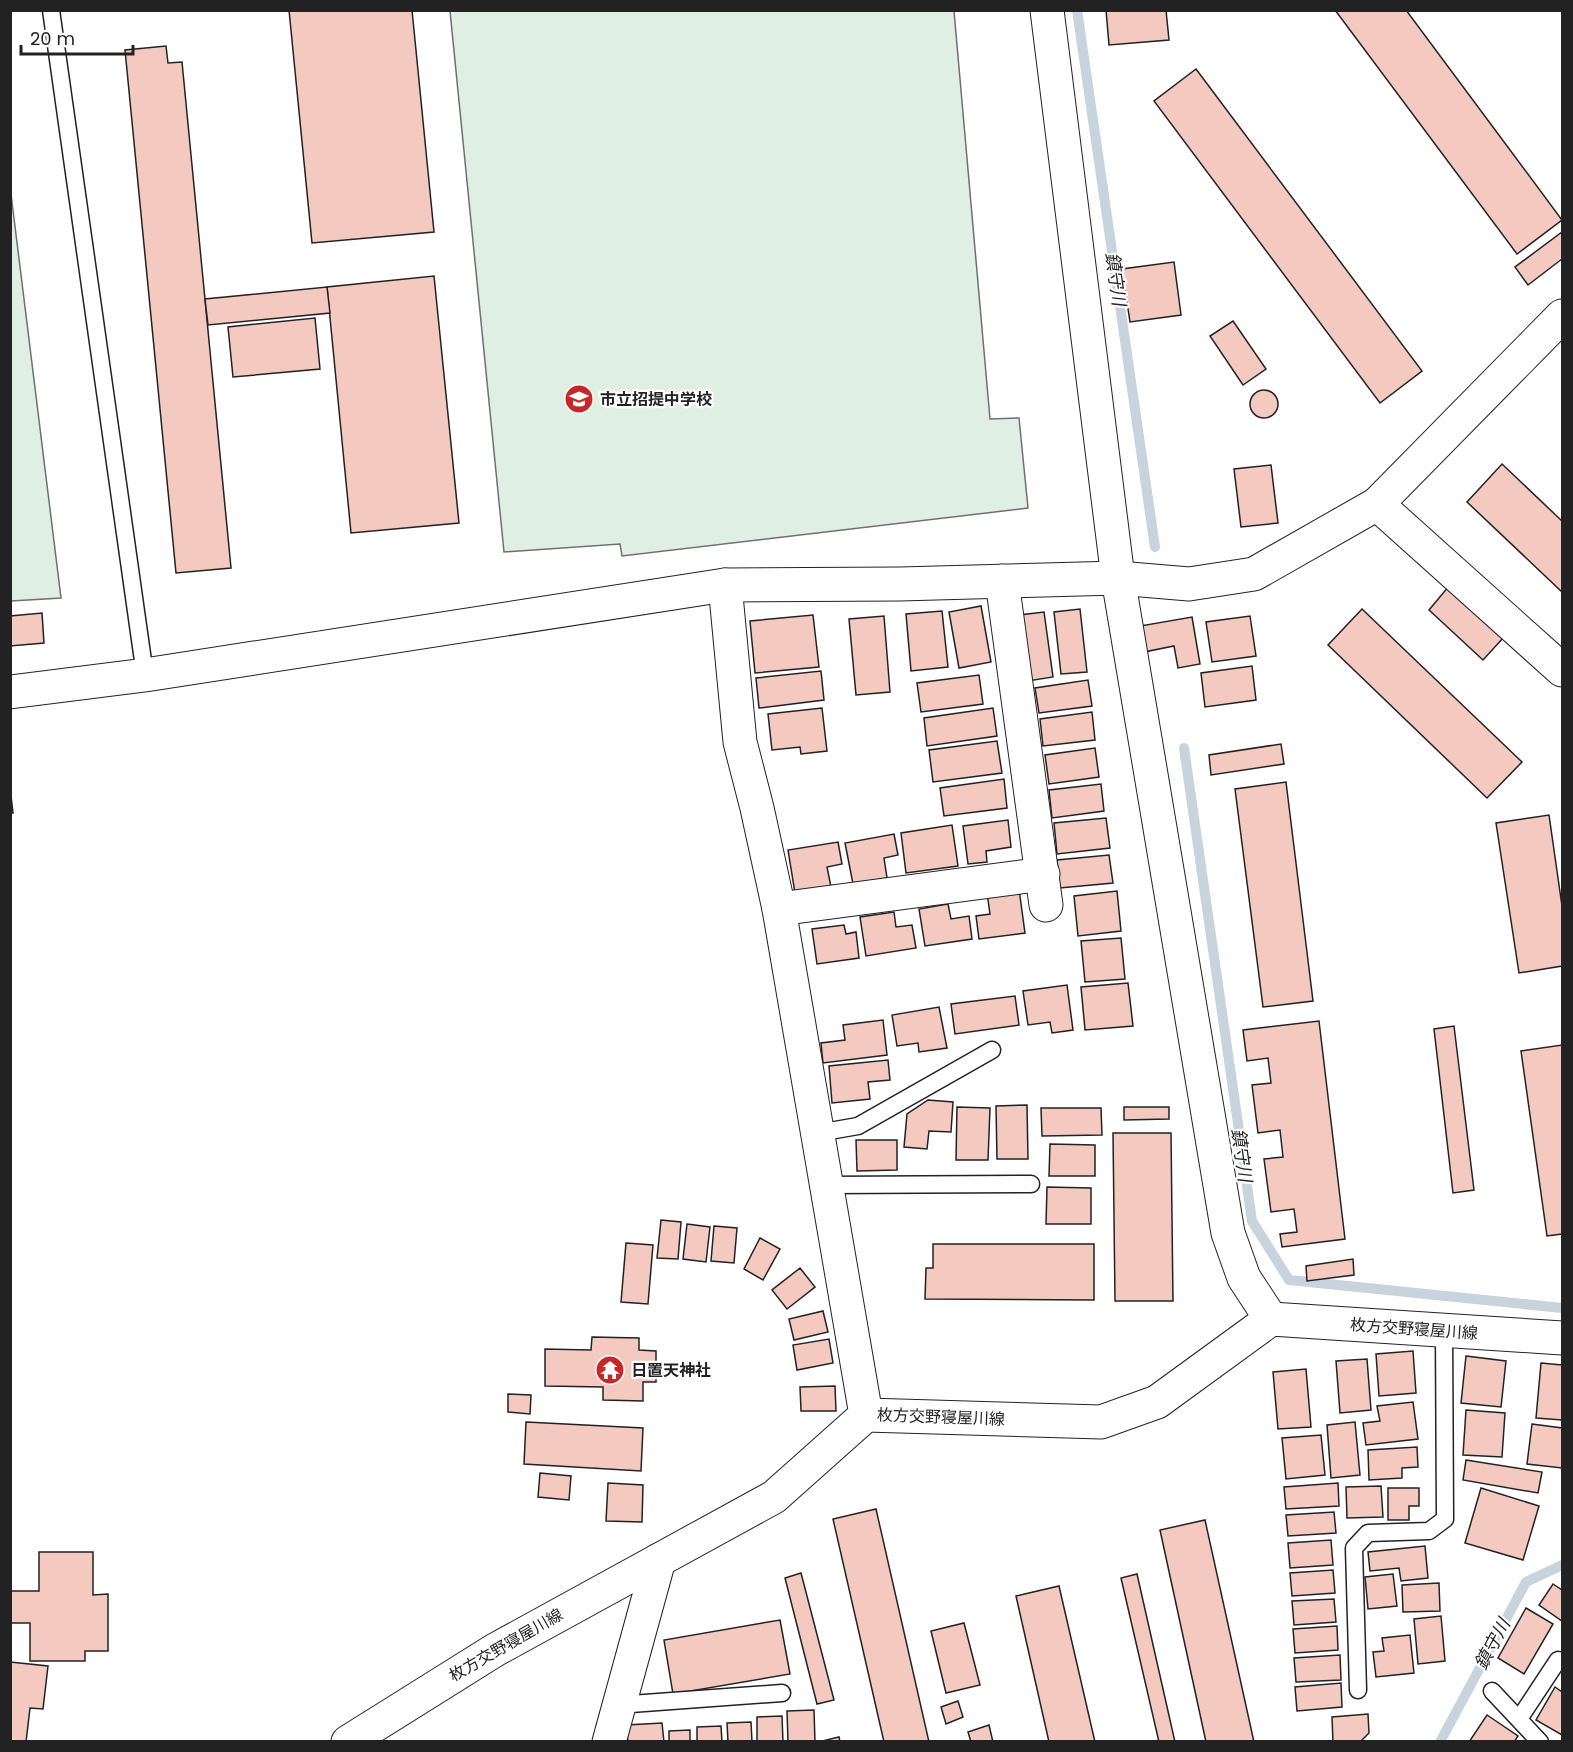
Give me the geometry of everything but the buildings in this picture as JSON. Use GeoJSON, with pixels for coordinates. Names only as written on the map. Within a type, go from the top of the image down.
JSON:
{"type":"FeatureCollection","features":[{"type":"Feature","properties":{"kind":"street"},"geometry":{"type":"LineString","coordinates":[[1047,10],[1118,578],[1228,1233],[1244,1278],[1271,1319]]}},
{"type":"Feature","properties":{"kind":"street"},"geometry":{"type":"LineString","coordinates":[[10,692],[145,675],[726,585],[1118,578],[1189,584],[1254,574],[1377,504],[1563,316]]}},
{"type":"Feature","properties":{"kind":"street"},"geometry":{"type":"LineString","coordinates":[[1377,504],[1563,670]]}},
{"type":"Feature","properties":{"kind":"street"},"geometry":{"type":"LineString","coordinates":[[779,909],[1044,890],[1002,581]]}},
{"type":"Feature","properties":{"kind":"street"},"geometry":{"type":"LineString","coordinates":[[726,585],[740,742],[779,909],[866,1415]]}},
{"type":"Feature","properties":{"kind":"street","name":"枚方交野寝屋川線"},"geometry":{"type":"LineString","coordinates":[[348,1742],[495,1650],[774,1497],[866,1415],[1101,1422],[1157,1402],[1271,1319],[1563,1338]]}},
{"type":"Feature","properties":{"kind":"street"},"geometry":{"type":"LineString","coordinates":[[609,1742],[618,1705],[639,1640],[659,1560]]}},
{"type":"Feature","properties":{"kind":"lane"},"geometry":{"type":"LineString","coordinates":[[51,10],[145,675]]}},
{"type":"Feature","properties":{"kind":"lane"},"geometry":{"type":"LineString","coordinates":[[818,1133],[858,1126],[992,1050]]}},
{"type":"Feature","properties":{"kind":"lane"},"geometry":{"type":"LineString","coordinates":[[827,1185],[1030,1184]]}},
{"type":"Feature","properties":{"kind":"lane"},"geometry":{"type":"LineString","coordinates":[[1359,1690],[1354,1548],[1368,1533],[1429,1531],[1445,1519],[1444,1331]]}},
{"type":"Feature","properties":{"kind":"lane"},"geometry":{"type":"LineString","coordinates":[[1519,1719],[1558,1660]]}},
{"type":"Feature","properties":{"kind":"lane"},"geometry":{"type":"LineString","coordinates":[[1492,1691],[1540,1742]]}},
{"type":"Feature","properties":{"kind":"lane"},"geometry":{"type":"LineString","coordinates":[[618,1705],[782,1693]]}},
{"type":"Feature","properties":{"kind":"green space"},"geometry":{"type":"Polygon","coordinates":[[[450,11],[954,11],[990,419],[1019,418],[1028,508],[622,556],[620,544],[504,552],[450,11]]]}},
{"type":"Feature","properties":{"kind":"green space"},"geometry":{"type":"Polygon","coordinates":[[[10,186],[61,598],[10,601],[10,186]]]}},
{"type":"Feature","properties":{"kind":"waterway","name":"鎮守川"},"geometry":{"type":"LineString","coordinates":[[1077,10],[1155,547]]}},
{"type":"Feature","properties":{"kind":"waterway","name":"鎮守川"},"geometry":{"type":"LineString","coordinates":[[1184,748],[1252,1221],[1289,1280],[1562,1308]]}},
{"type":"Feature","properties":{"kind":"waterway","name":"鎮守川"},"geometry":{"type":"LineString","coordinates":[[1440,1742],[1526,1582],[1562,1565]]}},
{"type":"Feature","properties":{"kind":"place","name":"市立招提中学校"},"geometry":{"type":"Point","coordinates":[579,399]}},
{"type":"Feature","properties":{"kind":"place","name":"日置天神社"},"geometry":{"type":"Point","coordinates":[610,1370]}}]}
